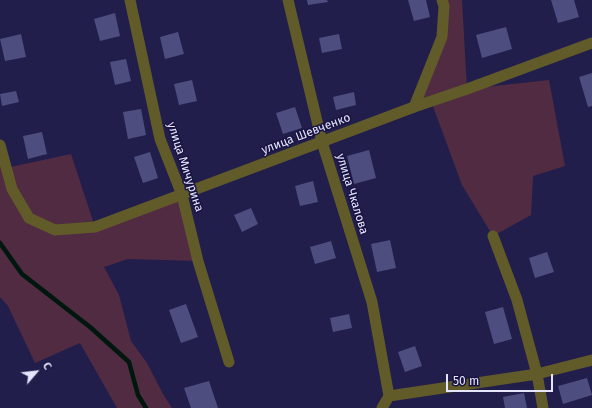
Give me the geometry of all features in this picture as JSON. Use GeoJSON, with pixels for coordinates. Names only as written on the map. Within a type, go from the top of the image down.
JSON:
{"type":"FeatureCollection","features":[{"type":"Feature","properties":{"kind":"street","name":"улица Мичурина"},"geometry":{"type":"LineString","coordinates":[[130,0],[160,139],[182,195],[198,261],[230,362]]}},
{"type":"Feature","properties":{"kind":"street","name":"улица Чкалова"},"geometry":{"type":"LineString","coordinates":[[288,0],[322,142],[372,302],[389,396]]}},
{"type":"Feature","properties":{"kind":"street"},"geometry":{"type":"LineString","coordinates":[[414,107],[442,37],[444,6],[442,0]]}},
{"type":"Feature","properties":{"kind":"street","name":"улица Шевченко"},"geometry":{"type":"LineString","coordinates":[[0,146],[12,189],[29,218],[56,230],[95,227],[414,107],[592,43]]}},
{"type":"Feature","properties":{"kind":"street"},"geometry":{"type":"LineString","coordinates":[[493,236],[517,300],[537,374],[543,408]]}},
{"type":"Feature","properties":{"kind":"street"},"geometry":{"type":"LineString","coordinates":[[382,408],[389,396],[537,374],[592,360]]}},
{"type":"Feature","properties":{"kind":"shaded area"},"geometry":{"type":"Polygon","coordinates":[[[442,0],[462,0],[467,89],[549,80],[565,166],[533,176],[531,215],[493,236],[462,185],[431,101],[414,107],[442,37],[442,0]]]}},
{"type":"Feature","properties":{"kind":"shaded area"},"geometry":{"type":"Polygon","coordinates":[[[0,145],[6,168],[71,154],[95,227],[182,195],[198,261],[128,259],[104,267],[119,295],[131,341],[147,363],[172,408],[117,408],[80,343],[35,363],[8,306],[0,297],[0,145]]]}},
{"type":"Feature","properties":{"kind":"building"},"geometry":{"type":"Polygon","coordinates":[[[307,0],[327,0],[328,2],[308,5],[307,0]]]}},
{"type":"Feature","properties":{"kind":"building"},"geometry":{"type":"Polygon","coordinates":[[[408,0],[426,0],[430,17],[414,21],[408,0]]]}},
{"type":"Feature","properties":{"kind":"building"},"geometry":{"type":"Polygon","coordinates":[[[551,0],[574,0],[579,17],[558,23],[551,0]]]}},
{"type":"Feature","properties":{"kind":"building"},"geometry":{"type":"Polygon","coordinates":[[[115,13],[120,36],[100,41],[94,19],[115,13]]]}},
{"type":"Feature","properties":{"kind":"building"},"geometry":{"type":"Polygon","coordinates":[[[506,27],[512,49],[482,58],[476,35],[506,27]]]}},
{"type":"Feature","properties":{"kind":"building"},"geometry":{"type":"Polygon","coordinates":[[[178,32],[184,54],[165,59],[160,37],[178,32]]]}},
{"type":"Feature","properties":{"kind":"building"},"geometry":{"type":"Polygon","coordinates":[[[21,34],[26,57],[5,61],[0,39],[21,34]]]}},
{"type":"Feature","properties":{"kind":"building"},"geometry":{"type":"Polygon","coordinates":[[[339,34],[342,49],[322,53],[319,38],[339,34]]]}},
{"type":"Feature","properties":{"kind":"building"},"geometry":{"type":"Polygon","coordinates":[[[126,59],[131,81],[115,85],[110,62],[126,59]]]}},
{"type":"Feature","properties":{"kind":"building"},"geometry":{"type":"Polygon","coordinates":[[[592,73],[592,106],[588,107],[579,77],[592,73]]]}},
{"type":"Feature","properties":{"kind":"building"},"geometry":{"type":"Polygon","coordinates":[[[192,80],[197,101],[179,105],[174,84],[192,80]]]}},
{"type":"Feature","properties":{"kind":"building"},"geometry":{"type":"Polygon","coordinates":[[[16,91],[19,102],[2,106],[0,94],[16,91]]]}},
{"type":"Feature","properties":{"kind":"building"},"geometry":{"type":"Polygon","coordinates":[[[354,92],[356,105],[336,110],[333,97],[354,92]]]}},
{"type":"Feature","properties":{"kind":"building"},"geometry":{"type":"Polygon","coordinates":[[[295,107],[302,128],[283,134],[276,113],[295,107]]]}},
{"type":"Feature","properties":{"kind":"building"},"geometry":{"type":"Polygon","coordinates":[[[141,109],[146,135],[128,139],[123,112],[141,109]]]}},
{"type":"Feature","properties":{"kind":"building"},"geometry":{"type":"Polygon","coordinates":[[[42,132],[47,154],[28,159],[23,136],[42,132]]]}},
{"type":"Feature","properties":{"kind":"building"},"geometry":{"type":"Polygon","coordinates":[[[369,150],[376,178],[354,184],[347,156],[369,150]]]}},
{"type":"Feature","properties":{"kind":"building"},"geometry":{"type":"Polygon","coordinates":[[[150,152],[158,178],[143,183],[134,157],[150,152]]]}},
{"type":"Feature","properties":{"kind":"building"},"geometry":{"type":"Polygon","coordinates":[[[313,181],[318,202],[300,206],[295,186],[313,181]]]}},
{"type":"Feature","properties":{"kind":"building"},"geometry":{"type":"Polygon","coordinates":[[[251,208],[258,224],[242,232],[234,215],[251,208]]]}},
{"type":"Feature","properties":{"kind":"building"},"geometry":{"type":"Polygon","coordinates":[[[390,240],[396,268],[377,272],[371,244],[390,240]]]}},
{"type":"Feature","properties":{"kind":"building"},"geometry":{"type":"Polygon","coordinates":[[[331,241],[336,258],[315,264],[310,247],[331,241]]]}},
{"type":"Feature","properties":{"kind":"building"},"geometry":{"type":"Polygon","coordinates":[[[547,252],[554,272],[535,278],[529,258],[547,252]]]}},
{"type":"Feature","properties":{"kind":"building"},"geometry":{"type":"Polygon","coordinates":[[[186,304],[198,337],[181,343],[169,310],[186,304]]]}},
{"type":"Feature","properties":{"kind":"building"},"geometry":{"type":"Polygon","coordinates":[[[503,307],[512,339],[494,344],[485,312],[503,307]]]}},
{"type":"Feature","properties":{"kind":"building"},"geometry":{"type":"Polygon","coordinates":[[[349,314],[352,328],[333,332],[330,318],[349,314]]]}},
{"type":"Feature","properties":{"kind":"building"},"geometry":{"type":"Polygon","coordinates":[[[415,346],[422,366],[405,372],[398,352],[415,346]]]}},
{"type":"Feature","properties":{"kind":"building"},"geometry":{"type":"Polygon","coordinates":[[[587,378],[592,395],[563,404],[558,386],[587,378]]]}},
{"type":"Feature","properties":{"kind":"building"},"geometry":{"type":"Polygon","coordinates":[[[209,381],[218,408],[191,408],[184,388],[209,381]]]}},
{"type":"Feature","properties":{"kind":"building"},"geometry":{"type":"Polygon","coordinates":[[[524,393],[527,408],[505,408],[503,397],[524,393]]]}},
{"type":"Feature","properties":{"kind":"waterway"},"geometry":{"type":"LineString","coordinates":[[0,243],[22,274],[90,327],[129,362],[138,395],[146,408]]}}]}
